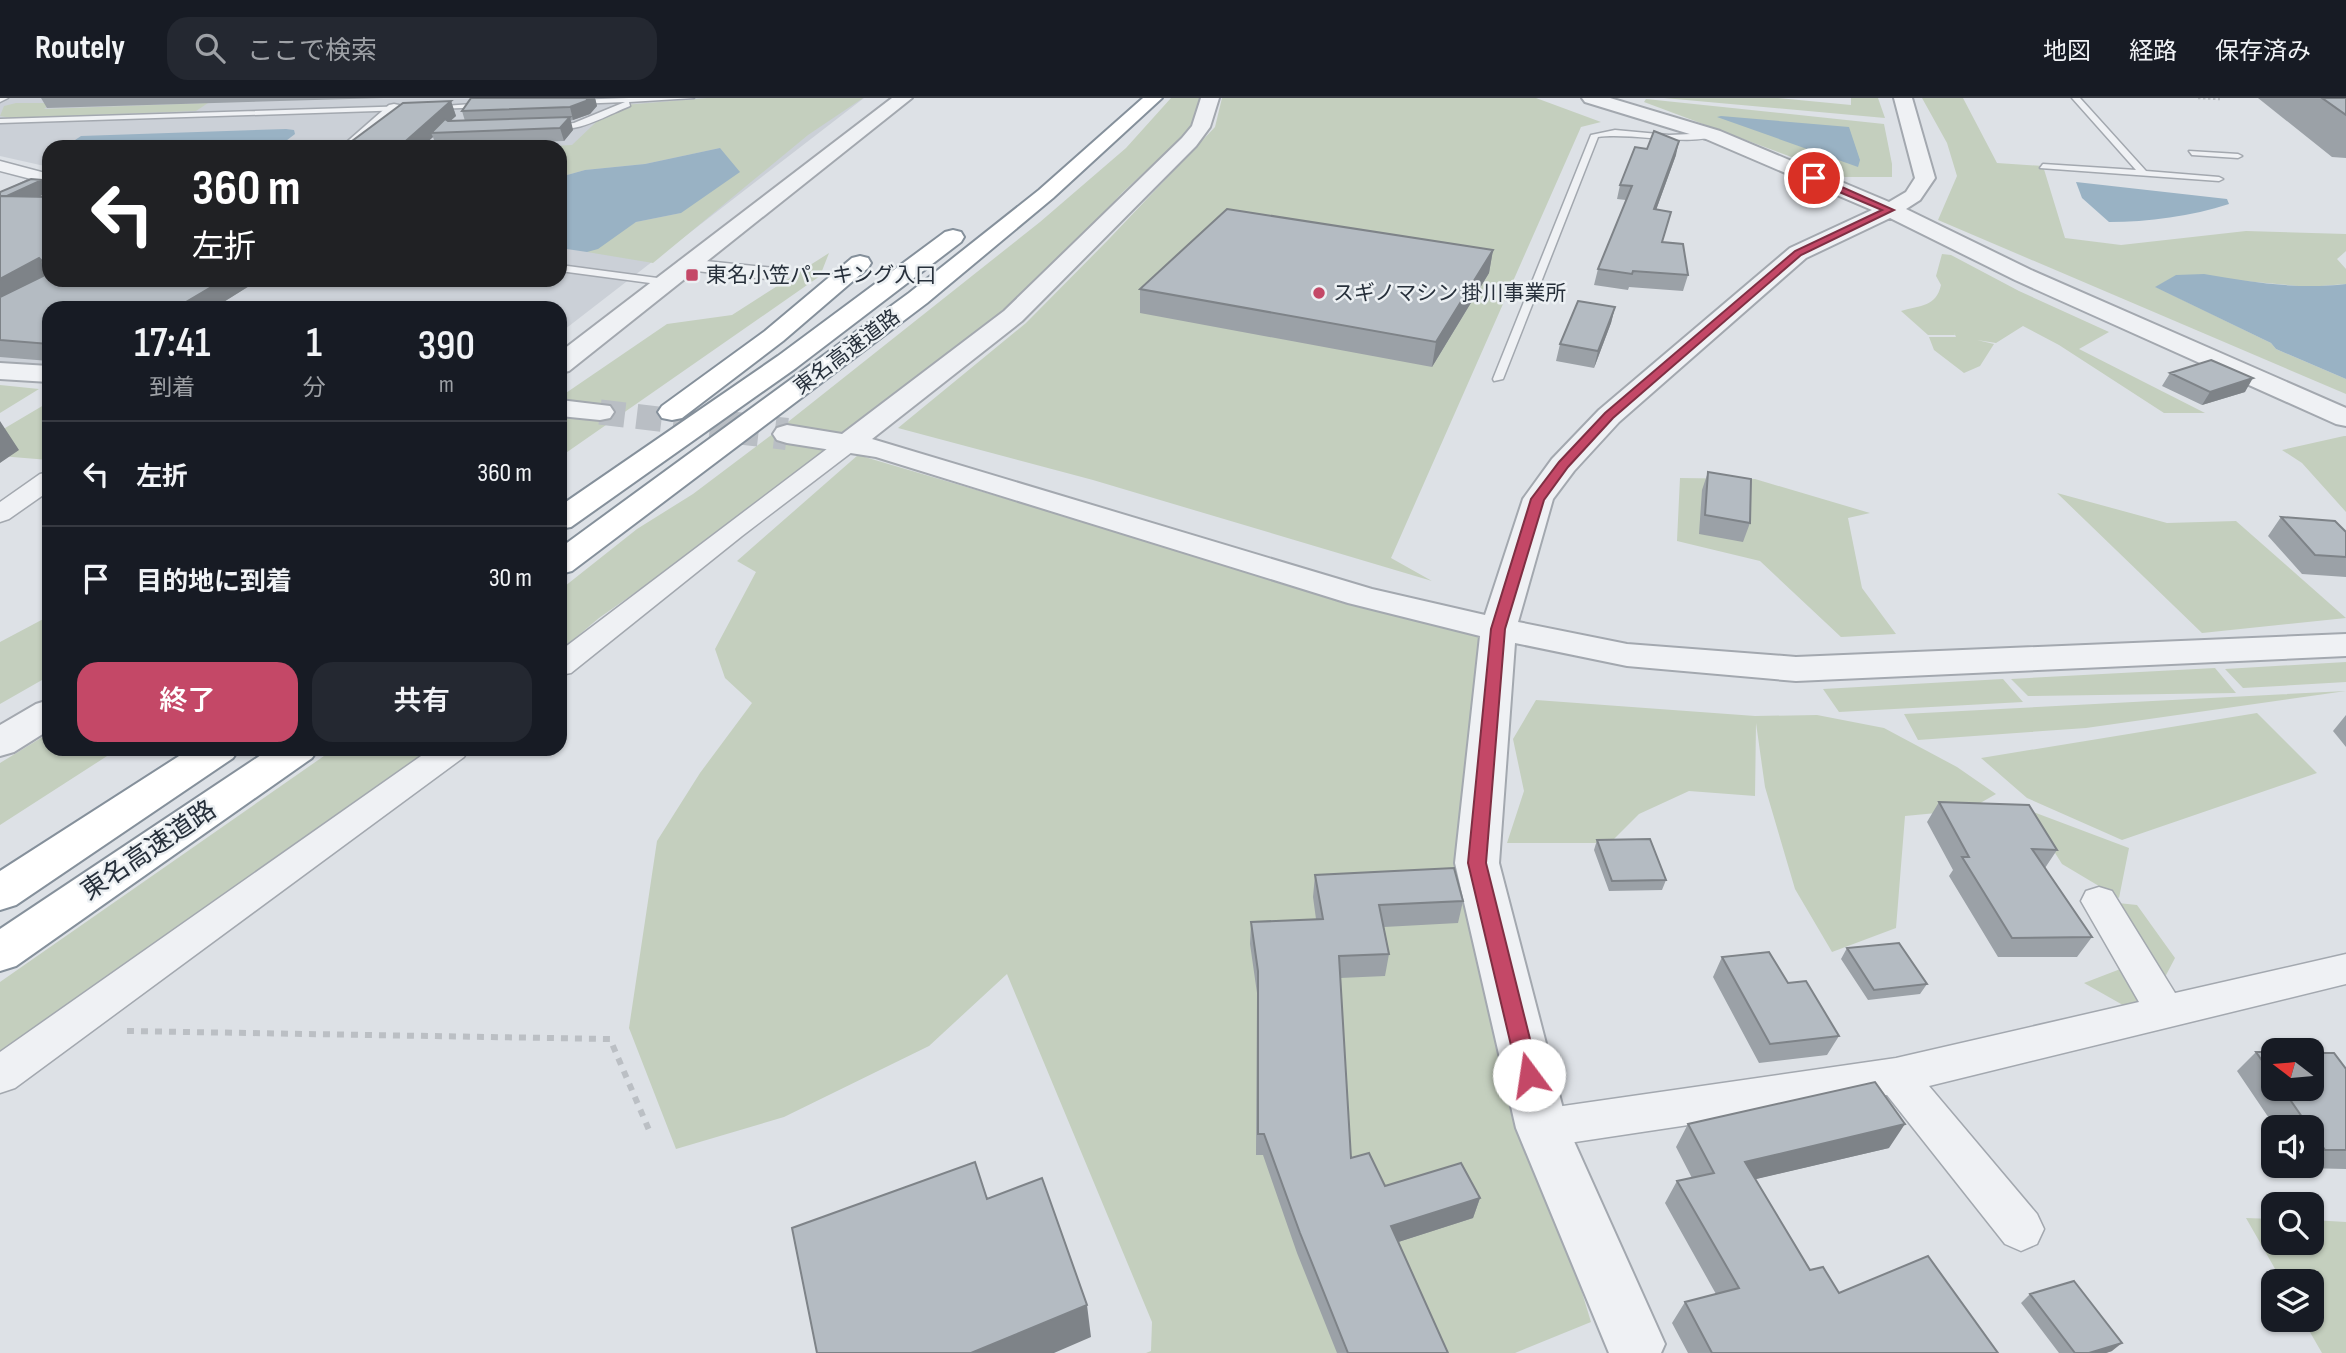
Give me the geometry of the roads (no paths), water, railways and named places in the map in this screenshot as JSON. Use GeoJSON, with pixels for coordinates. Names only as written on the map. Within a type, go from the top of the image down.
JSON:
{"type":"FeatureCollection","features":[{"type":"Feature","properties":{"kind":"highway"},"geometry":{"type":"LineString","coordinates":[[1044,164],[1120,98]]}},
{"type":"Feature","properties":{"kind":"highway","name":"東名高速道路"},"geometry":{"type":"LineString","coordinates":[[567,559],[918,298],[1046,194],[1153,98]]}},
{"type":"Feature","properties":{"kind":"highway","name":"東名高速道路"},"geometry":{"type":"LineString","coordinates":[[567,515],[787,362],[973,222]]}},
{"type":"Feature","properties":{"kind":"highway"},"geometry":{"type":"LineString","coordinates":[[567,489],[774,336],[860,263]]}},
{"type":"Feature","properties":{"kind":"highway"},"geometry":{"type":"LineString","coordinates":[[16,883],[193,756]]}},
{"type":"Feature","properties":{"kind":"highway","name":"東名高速道路"},"geometry":{"type":"LineString","coordinates":[[16,883],[208,756]]}},
{"type":"Feature","properties":{"kind":"highway","name":"東名高速道路"},"geometry":{"type":"LineString","coordinates":[[0,953],[288,756]]}},
{"type":"Feature","properties":{"kind":"street"},"geometry":{"type":"LineString","coordinates":[[567,359],[903,98]]}},
{"type":"Feature","properties":{"kind":"street"},"geometry":{"type":"LineString","coordinates":[[567,660],[1013,316],[1189,142],[1201,127],[1210,98]]}},
{"type":"Feature","properties":{"kind":"street"},"geometry":{"type":"LineString","coordinates":[[1591,98],[1713,135],[1890,210],[2023,275],[2346,418]]}},
{"type":"Feature","properties":{"kind":"street"},"geometry":{"type":"LineString","coordinates":[[1630,1350],[1542,1128],[1477,863],[1498,629],[1538,499],[1563,465],[1609,415],[1798,253],[1890,210],[1913,196],[1925,178],[1903,98]]}},
{"type":"Feature","properties":{"kind":"street"},"geometry":{"type":"LineString","coordinates":[[357,140],[394,108]]}},
{"type":"Feature","properties":{"kind":"street"},"geometry":{"type":"LineString","coordinates":[[0,166],[42,176]]}},
{"type":"Feature","properties":{"kind":"street"},"geometry":{"type":"LineString","coordinates":[[0,201],[42,181]]}},
{"type":"Feature","properties":{"kind":"street"},"geometry":{"type":"LineString","coordinates":[[686,265],[775,274]]}},
{"type":"Feature","properties":{"kind":"street"},"geometry":{"type":"LineString","coordinates":[[0,371],[42,374]]}},
{"type":"Feature","properties":{"kind":"street"},"geometry":{"type":"LineString","coordinates":[[567,409],[600,412]]}},
{"type":"Feature","properties":{"kind":"street"},"geometry":{"type":"LineString","coordinates":[[787,434],[880,449],[1360,596],[1431,615],[1627,655],[1796,669],[2346,645]]}},
{"type":"Feature","properties":{"kind":"street"},"geometry":{"type":"LineString","coordinates":[[0,514],[42,484]]}},
{"type":"Feature","properties":{"kind":"street"},"geometry":{"type":"LineString","coordinates":[[0,743],[42,717]]}},
{"type":"Feature","properties":{"kind":"street"},"geometry":{"type":"LineString","coordinates":[[0,1075],[443,756]]}},
{"type":"Feature","properties":{"kind":"street"},"geometry":{"type":"LineString","coordinates":[[2099,901],[2166,1012]]}},
{"type":"Feature","properties":{"kind":"street"},"geometry":{"type":"LineString","coordinates":[[1542,1128],[1896,1076],[2346,969]]}},
{"type":"Feature","properties":{"kind":"street"},"geometry":{"type":"LineString","coordinates":[[1896,1076],[2021,1229]]}},
{"type":"Feature","properties":{"kind":"lane"},"geometry":{"type":"LineString","coordinates":[[442,107],[452,98]]}},
{"type":"Feature","properties":{"kind":"lane"},"geometry":{"type":"LineString","coordinates":[[564,103],[690,98]]}},
{"type":"Feature","properties":{"kind":"lane"},"geometry":{"type":"LineString","coordinates":[[2076,98],[2143,173]]}},
{"type":"Feature","properties":{"kind":"lane"},"geometry":{"type":"LineString","coordinates":[[548,126],[575,125],[636,100]]}},
{"type":"Feature","properties":{"kind":"lane"},"geometry":{"type":"LineString","coordinates":[[0,121],[498,105]]}},
{"type":"Feature","properties":{"kind":"lane"},"geometry":{"type":"LineString","coordinates":[[466,113],[472,106]]}},
{"type":"Feature","properties":{"kind":"lane"},"geometry":{"type":"LineString","coordinates":[[1498,379],[1595,135],[1615,132],[1669,137],[1713,135]]}},
{"type":"Feature","properties":{"kind":"lane"},"geometry":{"type":"LineString","coordinates":[[2192,153],[2238,156]]}},
{"type":"Feature","properties":{"kind":"lane"},"geometry":{"type":"LineString","coordinates":[[2043,166],[2219,179]]}},
{"type":"Feature","properties":{"kind":"lane"},"geometry":{"type":"LineString","coordinates":[[567,269],[664,282]]}},
{"type":"Feature","properties":{"kind":"water"},"geometry":{"type":"Polygon","coordinates":[[[1717,117],[1849,127],[1860,160],[1858,167],[1717,117]]]}},
{"type":"Feature","properties":{"kind":"water"},"geometry":{"type":"Polygon","coordinates":[[[286,129],[294,130],[295,134],[287,140],[75,140],[81,136],[286,129]]]}},
{"type":"Feature","properties":{"kind":"water"},"geometry":{"type":"Polygon","coordinates":[[[720,148],[740,172],[681,213],[636,222],[598,249],[587,252],[567,249],[567,175],[585,170],[645,164],[720,148]]]}},
{"type":"Feature","properties":{"kind":"water"},"geometry":{"type":"Polygon","coordinates":[[[2076,182],[2227,199],[2229,204],[2170,218],[2109,222],[2082,198],[2076,182]]]}},
{"type":"Feature","properties":{"kind":"water"},"geometry":{"type":"Polygon","coordinates":[[[2204,274],[2292,286],[2346,284],[2346,379],[2276,349],[2271,343],[2155,287],[2176,275],[2204,274]]]}},
{"type":"Feature","properties":{"kind":"tunnel"},"geometry":{"type":"LineString","coordinates":[[600,412],[742,429]]}},
{"type":"Feature","properties":{"kind":"tunnel"},"geometry":{"type":"LineString","coordinates":[[727,427],[787,434]]}},
{"type":"Feature","properties":{"kind":"place","name":"東名小笠パーキング入口"},"geometry":{"type":"Point","coordinates":[692,275]}},
{"type":"Feature","properties":{"kind":"place","name":"スギノマシン 掛川事業所"},"geometry":{"type":"Point","coordinates":[1319,293]}}]}
